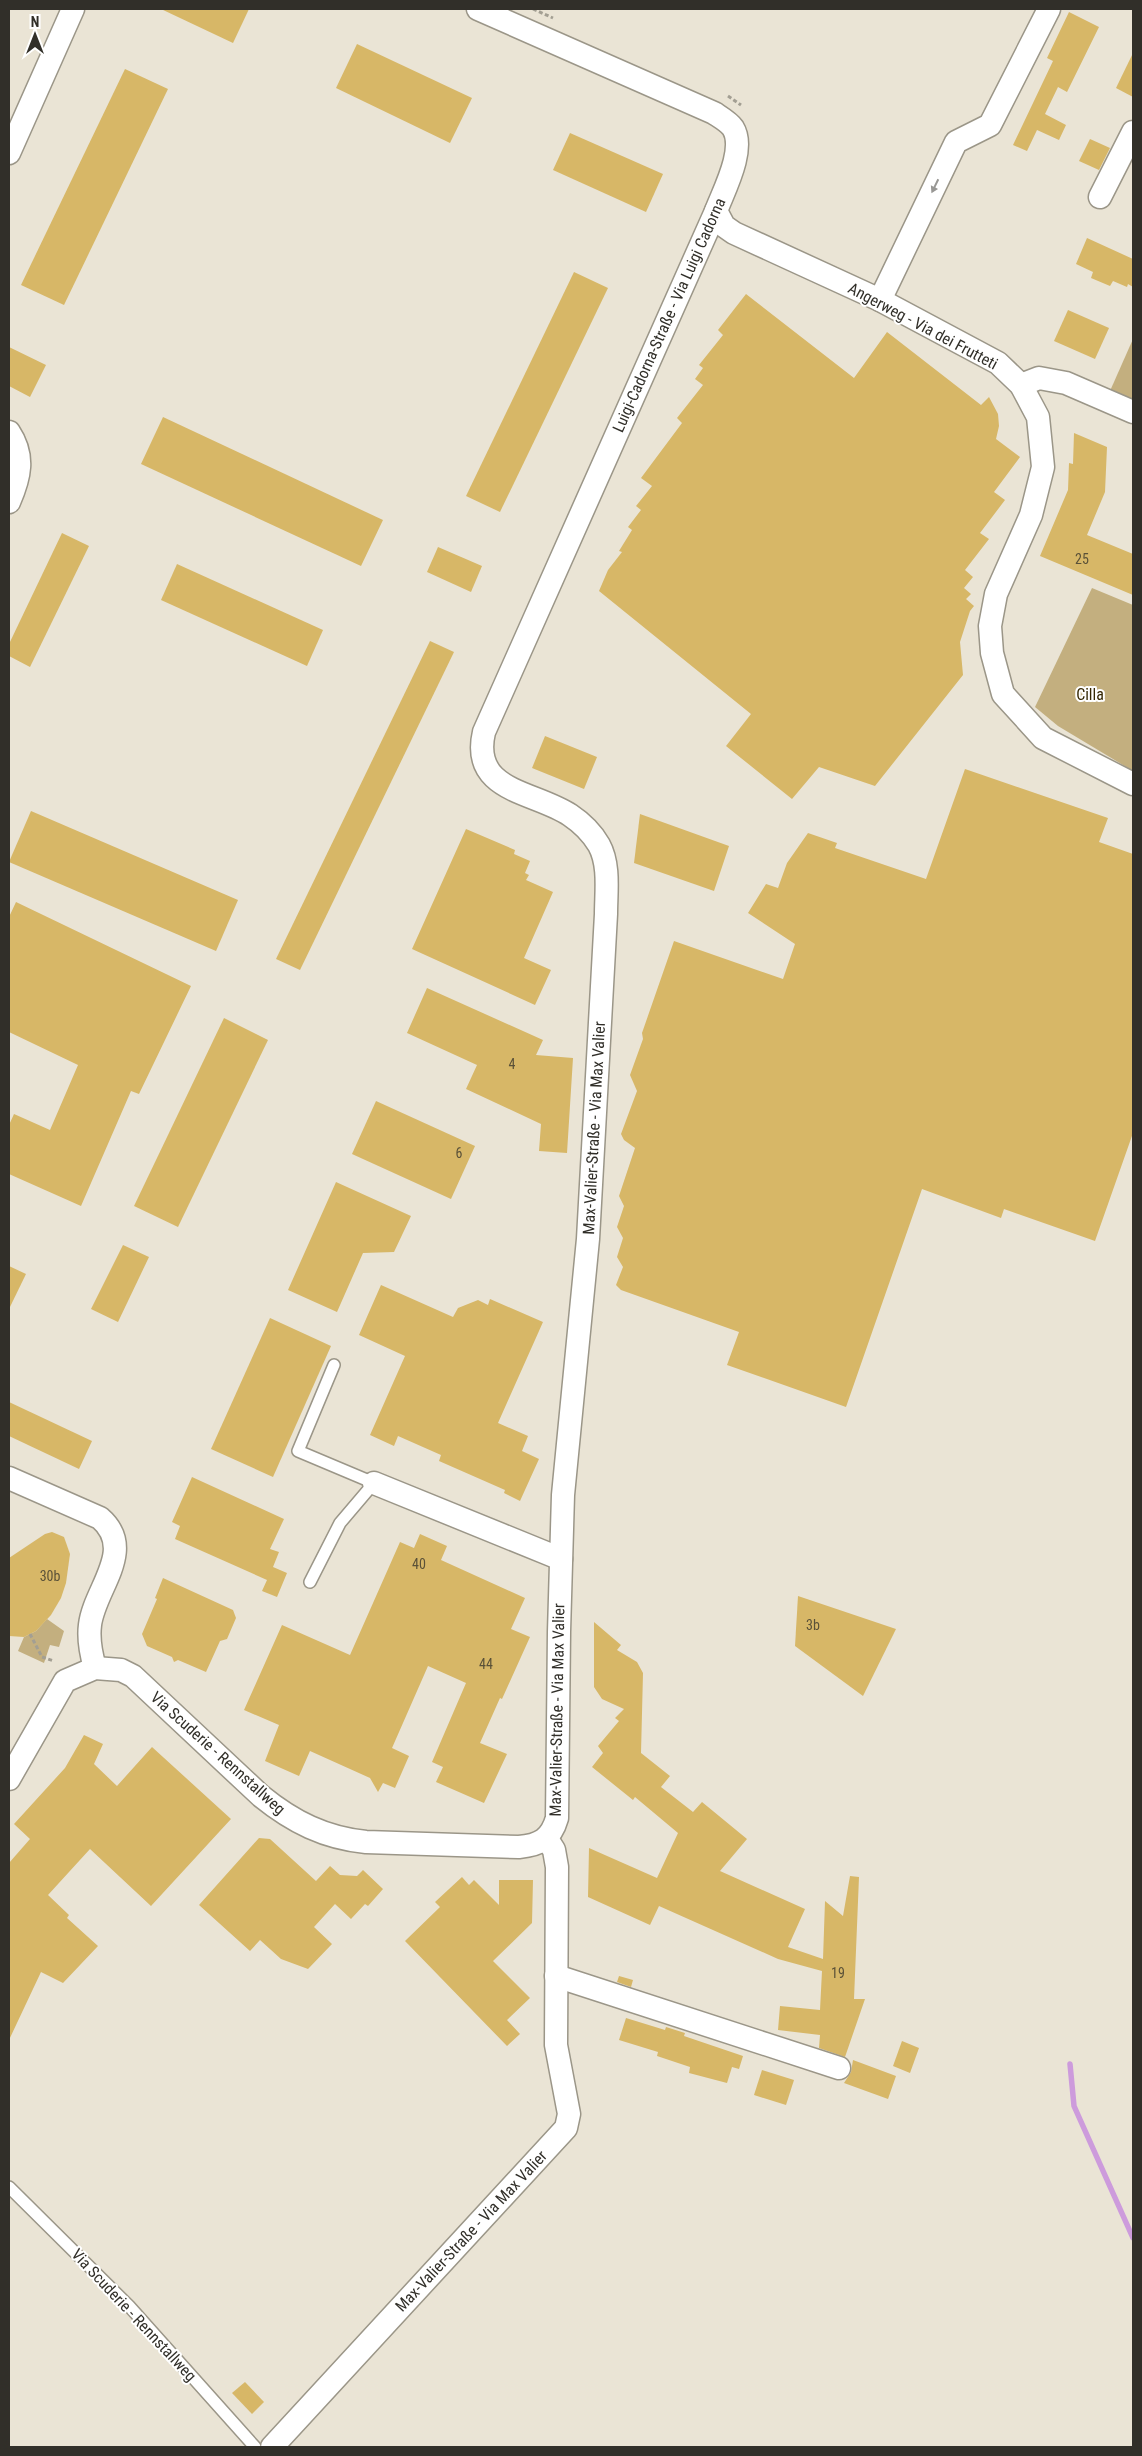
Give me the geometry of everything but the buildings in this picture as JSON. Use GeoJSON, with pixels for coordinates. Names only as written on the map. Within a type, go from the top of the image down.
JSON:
{"type":"FeatureCollection","features":[{"type":"Feature","properties":{"kind":"street"},"geometry":{"type":"LineString","coordinates":[[9,153],[73,9]]}},
{"type":"Feature","properties":{"kind":"street","name":"Luigi-Cadorna-Straße - Via Luigi Cadorna"},"geometry":{"type":"LineString","coordinates":[[478,9],[714,113],[732,127],[737,139],[737,154],[716,211],[484,732],[481,746],[483,760]]}},
{"type":"Feature","properties":{"kind":"street"},"geometry":{"type":"LineString","coordinates":[[880,300],[956,142],[990,125],[1049,9]]}},
{"type":"Feature","properties":{"kind":"street"},"geometry":{"type":"LineString","coordinates":[[1100,198],[1133,132]]}},
{"type":"Feature","properties":{"kind":"street","name":"Angerweg - Via dei Frutteti"},"geometry":{"type":"LineString","coordinates":[[716,211],[724,226],[734,233],[880,300],[998,363],[1021,385],[1038,417],[1043,467],[1031,515],[996,594],[990,626],[994,661],[1003,694],[1043,738],[1133,784]]}},
{"type":"Feature","properties":{"kind":"street"},"geometry":{"type":"LineString","coordinates":[[1021,385],[1039,378],[1066,383],[1133,412]]}},
{"type":"Feature","properties":{"kind":"street"},"geometry":{"type":"LineString","coordinates":[[9,432],[16,442],[20,459],[19,477],[9,502]]}},
{"type":"Feature","properties":{"kind":"street","name":"Max-Valier-Straße - Via Max Valier"},"geometry":{"type":"LineString","coordinates":[[272,2447],[566,2128],[569,2114],[556,2045],[557,1867],[554,1850],[547,1839],[553,1830],[557,1818],[563,1495],[588,1239],[606,914],[606,866],[600,847],[588,830],[570,814],[495,779],[483,760]]}},
{"type":"Feature","properties":{"kind":"street"},"geometry":{"type":"LineString","coordinates":[[9,1478],[100,1518],[111,1527],[116,1538],[114,1557],[90,1624],[90,1648],[95,1668]]}},
{"type":"Feature","properties":{"kind":"street"},"geometry":{"type":"LineString","coordinates":[[374,1483],[561,1560]]}},
{"type":"Feature","properties":{"kind":"street","name":"Via Scuderie - Rennstallweg"},"geometry":{"type":"LineString","coordinates":[[9,1779],[65,1681],[95,1668],[121,1670],[133,1676],[261,1796],[283,1814],[322,1833],[343,1839],[366,1842],[519,1847],[535,1846],[547,1839]]}},
{"type":"Feature","properties":{"kind":"street"},"geometry":{"type":"LineString","coordinates":[[556,1976],[839,2068]]}},
{"type":"Feature","properties":{"kind":"lane"},"geometry":{"type":"LineString","coordinates":[[310,1582],[340,1523],[374,1483],[298,1451],[334,1365]]}},
{"type":"Feature","properties":{"kind":"lane","name":"Via Scuderie - Rennstallweg"},"geometry":{"type":"LineString","coordinates":[[9,2187],[129,2306],[255,2447]]}},
{"type":"Feature","properties":{"kind":"path"},"geometry":{"type":"LineString","coordinates":[[535,9],[562,22]]}},
{"type":"Feature","properties":{"kind":"path"},"geometry":{"type":"LineString","coordinates":[[721,93],[743,108]]}},
{"type":"Feature","properties":{"kind":"path"},"geometry":{"type":"LineString","coordinates":[[30,1634],[42,1656],[54,1661]]}},
{"type":"Feature","properties":{"kind":"green space"},"geometry":{"type":"Polygon","coordinates":[[[1133,339],[1133,402],[1110,391],[1133,339]]]}},
{"type":"Feature","properties":{"kind":"green space","name":"Cilla"},"geometry":{"type":"Polygon","coordinates":[[[1092,588],[1133,605],[1133,771],[1058,726],[1035,707],[1092,588]]]}},
{"type":"Feature","properties":{"kind":"green space"},"geometry":{"type":"Polygon","coordinates":[[[47,1619],[64,1631],[59,1647],[50,1645],[44,1663],[18,1651],[24,1637],[36,1631],[47,1619]]]}},
{"type":"Feature","properties":{"kind":"waterway"},"geometry":{"type":"LineString","coordinates":[[1070,2064],[1074,2106],[1133,2238]]}}]}
